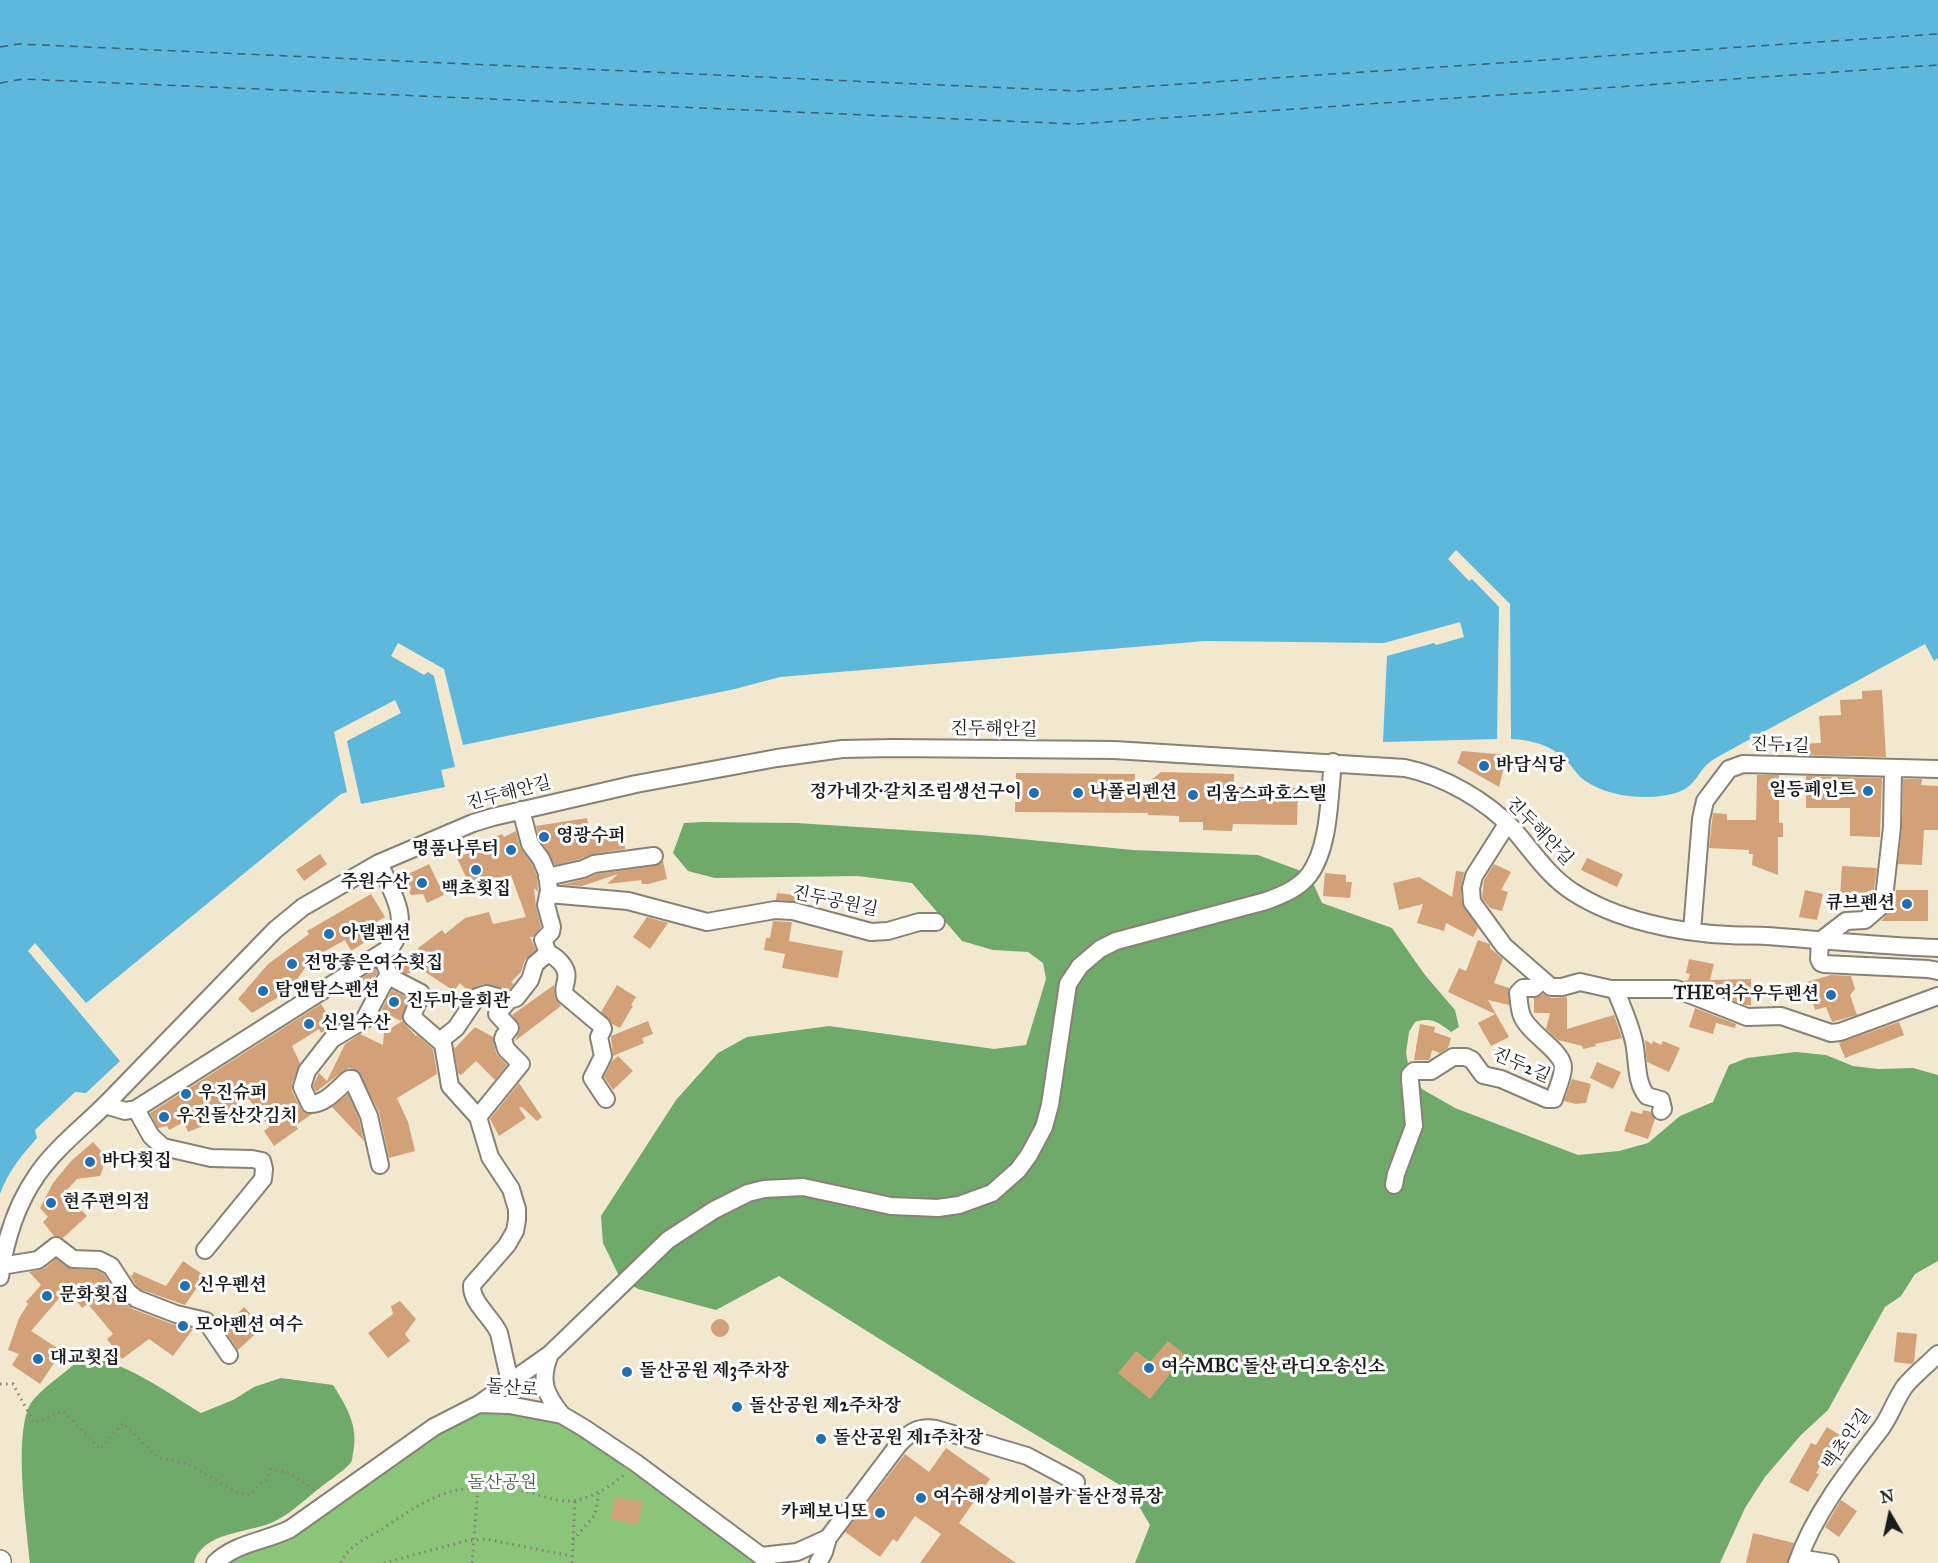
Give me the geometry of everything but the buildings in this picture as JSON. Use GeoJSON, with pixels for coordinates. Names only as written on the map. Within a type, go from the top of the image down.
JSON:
{"type":"FeatureCollection","features":[{"type":"Feature","properties":{"kind":"street","name":"진두해안길"},"geometry":{"type":"LineString","coordinates":[[229,1355],[206,1321],[176,1314],[137,1299],[128,1292],[113,1268],[99,1260],[73,1259],[56,1246],[38,1260],[1,1271],[7,1239],[15,1216],[37,1174],[51,1157],[288,918],[379,863],[449,832],[521,810],[646,782],[777,758],[842,749],[1114,750],[1405,768],[1426,773],[1471,796],[1507,824],[1552,876],[1575,893],[1640,920],[1692,931],[1938,948]]}},
{"type":"Feature","properties":{"kind":"street"},"geometry":{"type":"LineString","coordinates":[[479,1404],[550,1354],[668,1240],[714,1210],[748,1192],[803,1187],[891,1206],[938,1208],[978,1199],[1004,1183],[1029,1155],[1044,1127],[1050,1105],[1064,1002],[1073,974],[1088,958],[1116,941],[1266,901],[1283,895],[1297,886],[1309,874],[1321,851],[1333,762]]}},
{"type":"Feature","properties":{"kind":"street","name":"진두1길"},"geometry":{"type":"LineString","coordinates":[[1692,931],[1701,819],[1705,801],[1729,769],[1743,764],[1938,769]]}},
{"type":"Feature","properties":{"kind":"street"},"geometry":{"type":"LineString","coordinates":[[1893,769],[1892,828],[1881,904],[1865,920],[1846,921],[1820,940],[1819,959],[1824,964],[1938,971]]}},
{"type":"Feature","properties":{"kind":"street"},"geometry":{"type":"LineString","coordinates":[[521,810],[530,844],[545,866],[548,877],[547,909],[552,927],[551,932],[543,940],[548,953],[558,960],[566,971],[565,995],[603,1029],[599,1036],[603,1056],[592,1078],[606,1099]]}},
{"type":"Feature","properties":{"kind":"street"},"geometry":{"type":"LineString","coordinates":[[1507,824],[1478,868],[1471,888],[1472,902],[1504,946],[1547,986],[1555,988],[1580,982],[1615,989],[1676,989],[1747,1017],[1781,1016],[1831,1034],[1938,996]]}},
{"type":"Feature","properties":{"kind":"street"},"geometry":{"type":"LineString","coordinates":[[548,877],[583,869],[594,864],[654,856]]}},
{"type":"Feature","properties":{"kind":"street"},"geometry":{"type":"LineString","coordinates":[[105,1105],[125,1111],[136,1109],[381,954],[396,940],[401,922],[398,906],[379,863]]}},
{"type":"Feature","properties":{"kind":"street","name":"진두공원길"},"geometry":{"type":"LineString","coordinates":[[549,894],[628,901],[707,922],[776,910],[793,911],[871,932],[888,931],[919,922],[936,922]]}},
{"type":"Feature","properties":{"kind":"street"},"geometry":{"type":"LineString","coordinates":[[478,1117],[521,1064],[504,1044],[504,1036],[510,1028],[497,1014],[509,1000],[520,994],[530,980],[536,964],[548,953]]}},
{"type":"Feature","properties":{"kind":"street"},"geometry":{"type":"LineString","coordinates":[[381,954],[388,975],[393,980],[419,992],[421,996],[412,1017],[441,1040],[450,1086],[478,1117],[490,1157],[511,1189],[517,1209],[515,1231],[507,1245],[472,1285],[476,1299],[496,1325],[510,1382]]}},
{"type":"Feature","properties":{"kind":"street"},"geometry":{"type":"LineString","coordinates":[[380,1165],[366,1106],[352,1079],[314,1105],[306,1099],[302,1087],[307,1071],[327,1043],[364,1020],[388,975]]}},
{"type":"Feature","properties":{"kind":"street","name":"진두2길"},"geometry":{"type":"LineString","coordinates":[[1394,1185],[1414,1126],[1410,1080],[1413,1071],[1431,1071],[1453,1057],[1466,1057],[1472,1060],[1483,1075],[1502,1079],[1547,1099],[1554,1099],[1563,1068],[1562,1061],[1533,1033],[1522,1018],[1518,993],[1522,988],[1534,987],[1542,980]]}},
{"type":"Feature","properties":{"kind":"street"},"geometry":{"type":"LineString","coordinates":[[1615,989],[1635,1045],[1635,1062],[1642,1087],[1647,1096],[1661,1100],[1664,1108],[1661,1111]]}},
{"type":"Feature","properties":{"kind":"street"},"geometry":{"type":"LineString","coordinates":[[441,1040],[456,1028],[477,997],[486,994],[509,1000]]}},
{"type":"Feature","properties":{"kind":"street"},"geometry":{"type":"LineString","coordinates":[[136,1109],[151,1136],[163,1147],[212,1158],[262,1161],[264,1169],[262,1179],[206,1250]]}},
{"type":"Feature","properties":{"kind":"street"},"geometry":{"type":"LineString","coordinates":[[550,1354],[544,1371],[544,1386],[562,1415]]}},
{"type":"Feature","properties":{"kind":"street","name":"백초안길"},"geometry":{"type":"LineString","coordinates":[[1830,1563],[1798,1560],[1813,1527],[1847,1472],[1882,1428],[1904,1388],[1918,1371],[1938,1354]]}},
{"type":"Feature","properties":{"kind":"street","name":"돌산로"},"geometry":{"type":"LineString","coordinates":[[215,1563],[236,1548],[290,1529],[406,1445],[434,1427],[479,1404],[520,1406],[562,1415],[636,1463],[764,1559]]}},
{"type":"Feature","properties":{"kind":"street"},"geometry":{"type":"LineString","coordinates":[[818,1563],[828,1538],[899,1444],[908,1434],[923,1427],[1027,1456],[1076,1482]]}},
{"type":"Feature","properties":{"kind":"street"},"geometry":{"type":"LineString","coordinates":[[764,1559],[797,1552],[828,1538]]}},
{"type":"Feature","properties":{"kind":"path"},"geometry":{"type":"LineString","coordinates":[[0,1384],[13,1384],[34,1423],[63,1411],[100,1449],[123,1423],[157,1457],[187,1464],[239,1493],[251,1496],[258,1485],[267,1480],[271,1469],[290,1473],[313,1489],[323,1486]]}},
{"type":"Feature","properties":{"kind":"path"},"geometry":{"type":"LineString","coordinates":[[341,1563],[343,1557],[360,1543],[435,1496],[461,1489],[478,1488],[502,1489],[559,1500],[575,1500],[599,1492],[636,1463]]}},
{"type":"Feature","properties":{"kind":"path"},"geometry":{"type":"LineString","coordinates":[[472,1563],[478,1488]]}},
{"type":"Feature","properties":{"kind":"path"},"geometry":{"type":"LineString","coordinates":[[572,1541],[592,1520],[599,1492]]}},
{"type":"Feature","properties":{"kind":"path"},"geometry":{"type":"LineString","coordinates":[[572,1563],[575,1500]]}},
{"type":"Feature","properties":{"kind":"path"},"geometry":{"type":"LineString","coordinates":[[387,1563],[474,1540],[496,1540],[571,1556]]}},
{"type":"Feature","properties":{"kind":"green space"},"geometry":{"type":"Polygon","coordinates":[[[684,823],[797,823],[980,835],[1133,850],[1258,855],[1309,874],[1322,903],[1392,928],[1425,975],[1455,1010],[1459,1027],[1451,1032],[1438,1023],[1426,1020],[1415,1022],[1409,1032],[1406,1053],[1409,1069],[1422,1089],[1455,1108],[1578,1155],[1619,1151],[1648,1143],[1680,1116],[1713,1102],[1729,1065],[1747,1058],[1796,1052],[1826,1055],[1853,1066],[1878,1069],[1913,1068],[1938,1075],[1938,1261],[1915,1274],[1901,1296],[1885,1307],[1828,1410],[1801,1435],[1765,1477],[1745,1508],[1720,1563],[1135,1563],[1150,1525],[1130,1491],[969,1395],[779,1276],[716,1310],[638,1289],[620,1278],[603,1243],[601,1216],[676,1100],[718,1053],[747,1037],[829,1026],[994,1049],[1026,1045],[1046,979],[1043,963],[1028,952],[993,950],[962,941],[912,883],[858,876],[715,878],[688,871],[673,853],[684,823]]]}},
{"type":"Feature","properties":{"kind":"green space"},"geometry":{"type":"Polygon","coordinates":[[[82,1356],[114,1364],[129,1371],[159,1386],[201,1413],[233,1400],[254,1387],[281,1378],[333,1385],[347,1409],[353,1426],[352,1461],[283,1517],[271,1523],[216,1539],[206,1545],[194,1563],[30,1563],[22,1477],[23,1430],[27,1412],[34,1399],[82,1356]]]}},
{"type":"Feature","properties":{"kind":"green space","name":"돌산공원"},"geometry":{"type":"Polygon","coordinates":[[[465,1410],[553,1413],[767,1563],[215,1563],[278,1535],[465,1410]]]}},
{"type":"Feature","properties":{"kind":"water"},"geometry":{"type":"Polygon","coordinates":[[[0,0],[1938,0],[1938,658],[1934,661],[1925,644],[1714,759],[1694,782],[1681,791],[1645,797],[1618,794],[1594,786],[1581,778],[1566,760],[1548,747],[1534,742],[1511,739],[1510,604],[1456,550],[1448,559],[1469,581],[1472,579],[1499,607],[1497,739],[1383,742],[1387,656],[1464,637],[1460,622],[1384,643],[1205,641],[780,677],[735,689],[463,745],[444,669],[398,643],[391,656],[424,675],[428,672],[434,676],[455,767],[441,770],[445,787],[361,804],[347,741],[401,713],[395,700],[334,732],[347,792],[341,794],[86,1003],[35,943],[28,951],[120,1061],[86,1093],[75,1092],[35,1130],[37,1138],[16,1164],[0,1194],[0,0]]]}},
{"type":"Feature","properties":{"kind":"ferry route"},"geometry":{"type":"LineString","coordinates":[[0,47],[19,44],[1077,91],[1938,34]]}},
{"type":"Feature","properties":{"kind":"ferry route"},"geometry":{"type":"LineString","coordinates":[[0,83],[23,79],[1076,124],[1938,65]]}},
{"type":"Feature","properties":{"kind":"place","name":"바담식당"},"geometry":{"type":"Point","coordinates":[1484,766]}},
{"type":"Feature","properties":{"kind":"place","name":"일등페인트"},"geometry":{"type":"Point","coordinates":[1868,791]}},
{"type":"Feature","properties":{"kind":"place","name":"정가네갓·갈치조림생선구이"},"geometry":{"type":"Point","coordinates":[1034,793]}},
{"type":"Feature","properties":{"kind":"place","name":"나폴리펜션"},"geometry":{"type":"Point","coordinates":[1078,793]}},
{"type":"Feature","properties":{"kind":"place","name":"리움스파호스텔"},"geometry":{"type":"Point","coordinates":[1193,795]}},
{"type":"Feature","properties":{"kind":"place","name":"영광수퍼"},"geometry":{"type":"Point","coordinates":[544,837]}},
{"type":"Feature","properties":{"kind":"place","name":"명품나루터"},"geometry":{"type":"Point","coordinates":[511,850]}},
{"type":"Feature","properties":{"kind":"place","name":"백초횟집"},"geometry":{"type":"Point","coordinates":[476,870]}},
{"type":"Feature","properties":{"kind":"place","name":"주원수산"},"geometry":{"type":"Point","coordinates":[422,883]}},
{"type":"Feature","properties":{"kind":"place","name":"큐브펜션"},"geometry":{"type":"Point","coordinates":[1907,904]}},
{"type":"Feature","properties":{"kind":"place","name":"아델펜션"},"geometry":{"type":"Point","coordinates":[329,934]}},
{"type":"Feature","properties":{"kind":"place","name":"전망좋은여수횟집"},"geometry":{"type":"Point","coordinates":[292,964]}},
{"type":"Feature","properties":{"kind":"place","name":"탐앤탐스펜션"},"geometry":{"type":"Point","coordinates":[263,991]}},
{"type":"Feature","properties":{"kind":"place","name":"THE여수우두펜션"},"geometry":{"type":"Point","coordinates":[1831,995]}},
{"type":"Feature","properties":{"kind":"place","name":"진두마을회관"},"geometry":{"type":"Point","coordinates":[394,1002]}},
{"type":"Feature","properties":{"kind":"place","name":"신일수산"},"geometry":{"type":"Point","coordinates":[309,1024]}},
{"type":"Feature","properties":{"kind":"place","name":"우진슈퍼"},"geometry":{"type":"Point","coordinates":[186,1094]}},
{"type":"Feature","properties":{"kind":"place","name":"우진돌산갓김치"},"geometry":{"type":"Point","coordinates":[164,1117]}},
{"type":"Feature","properties":{"kind":"place","name":"바다횟집"},"geometry":{"type":"Point","coordinates":[90,1162]}},
{"type":"Feature","properties":{"kind":"place","name":"현주편의점"},"geometry":{"type":"Point","coordinates":[51,1203]}},
{"type":"Feature","properties":{"kind":"place","name":"신우펜션"},"geometry":{"type":"Point","coordinates":[185,1286]}},
{"type":"Feature","properties":{"kind":"place","name":"문화횟집"},"geometry":{"type":"Point","coordinates":[47,1296]}},
{"type":"Feature","properties":{"kind":"place","name":"모아펜션 여수"},"geometry":{"type":"Point","coordinates":[183,1326]}},
{"type":"Feature","properties":{"kind":"place","name":"대교횟집"},"geometry":{"type":"Point","coordinates":[38,1359]}},
{"type":"Feature","properties":{"kind":"place","name":"여수MBC 돌산 라디오송신소"},"geometry":{"type":"Point","coordinates":[1149,1368]}},
{"type":"Feature","properties":{"kind":"place","name":"돌산공원 제3주차장"},"geometry":{"type":"Point","coordinates":[627,1372]}},
{"type":"Feature","properties":{"kind":"place","name":"돌산공원 제2주차장"},"geometry":{"type":"Point","coordinates":[737,1407]}},
{"type":"Feature","properties":{"kind":"place","name":"돌산공원 제1주차장"},"geometry":{"type":"Point","coordinates":[821,1439]}},
{"type":"Feature","properties":{"kind":"place","name":"여수해상케이블카 돌산정류장"},"geometry":{"type":"Point","coordinates":[921,1498]}},
{"type":"Feature","properties":{"kind":"place","name":"카페보니또"},"geometry":{"type":"Point","coordinates":[880,1513]}}]}
